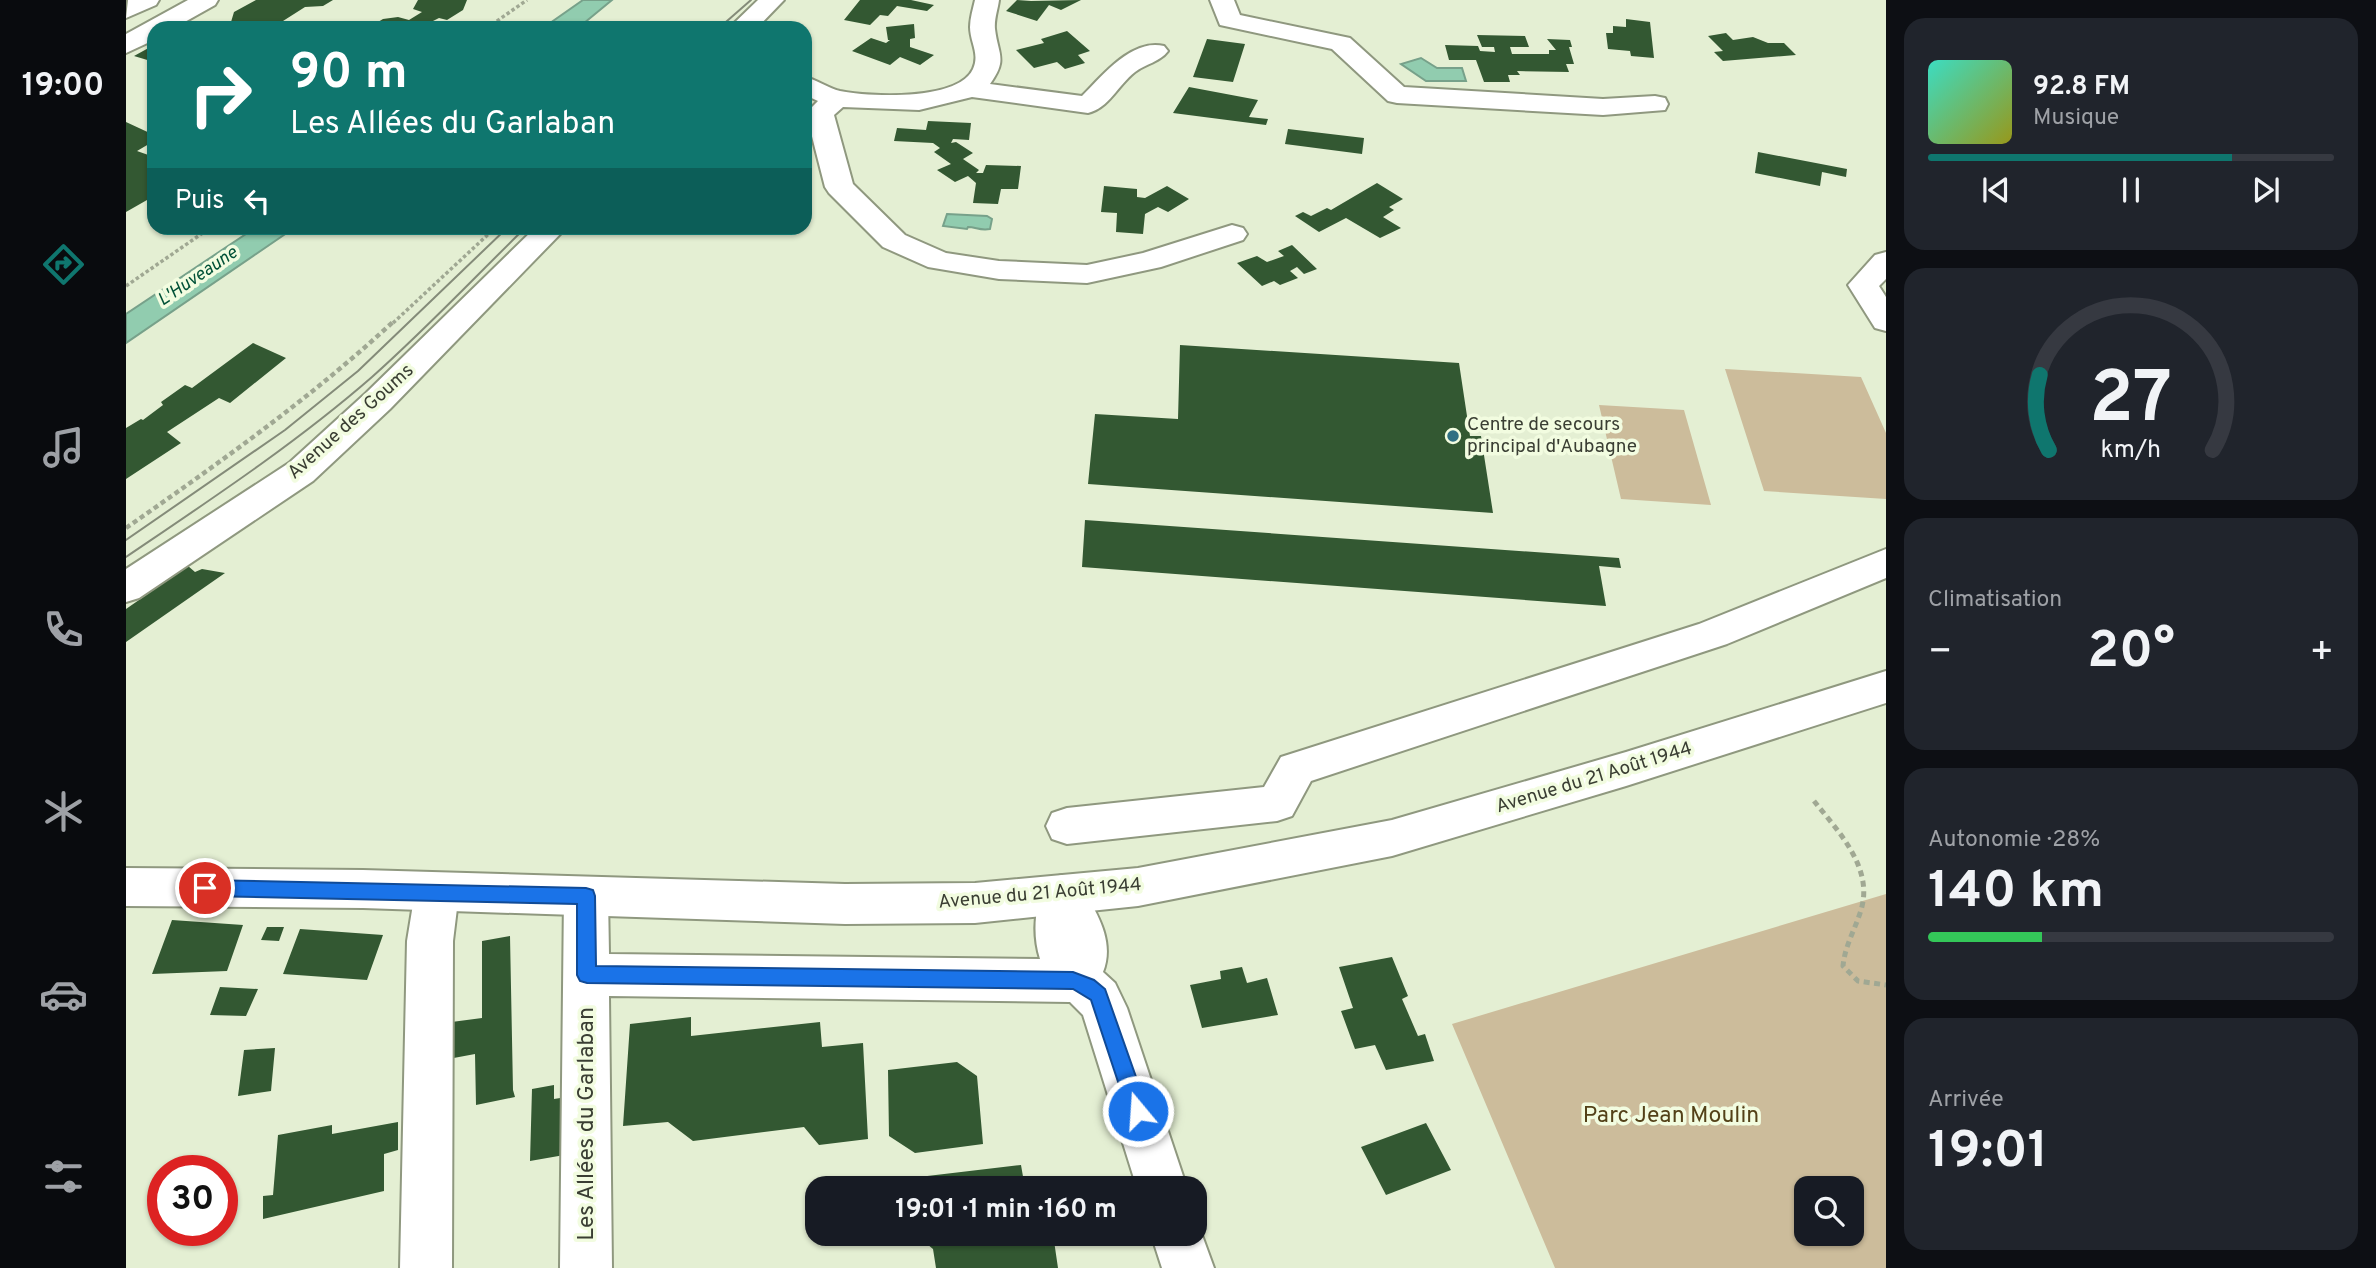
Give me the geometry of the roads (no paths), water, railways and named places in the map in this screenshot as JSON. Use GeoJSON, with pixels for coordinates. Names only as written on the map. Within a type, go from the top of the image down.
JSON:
{"type":"FeatureCollection","features":[{"type":"Feature","properties":{"kind":"main road"},"geometry":{"type":"LineString","coordinates":[[126,11],[147,0]]}},
{"type":"Feature","properties":{"kind":"main road"},"geometry":{"type":"LineString","coordinates":[[169,21],[206,0]]}},
{"type":"Feature","properties":{"kind":"main road"},"geometry":{"type":"LineString","coordinates":[[732,21],[749,0]]}},
{"type":"Feature","properties":{"kind":"main road"},"geometry":{"type":"LineString","coordinates":[[750,21],[772,0]]}},
{"type":"Feature","properties":{"kind":"main road"},"geometry":{"type":"LineString","coordinates":[[971,89],[984,74],[991,51],[982,30],[987,0]]}},
{"type":"Feature","properties":{"kind":"main road"},"geometry":{"type":"LineString","coordinates":[[1222,0],[1229,20],[1341,43],[1397,95],[1602,107],[1655,103]]}},
{"type":"Feature","properties":{"kind":"main road"},"geometry":{"type":"LineString","coordinates":[[126,45],[147,33]]}},
{"type":"Feature","properties":{"kind":"main road"},"geometry":{"type":"LineString","coordinates":[[812,88],[837,99],[931,101],[971,89],[1088,104],[1125,67],[1155,51]]}},
{"type":"Feature","properties":{"kind":"main road"},"geometry":{"type":"LineString","coordinates":[[837,99],[820,114],[839,187],[894,241],[939,261],[999,270],[1087,274],[1150,261],[1232,234]]}},
{"type":"Feature","properties":{"kind":"main road","name":"Avenue des Goums"},"geometry":{"type":"LineString","coordinates":[[126,588],[300,472],[378,401],[544,235]]}},
{"type":"Feature","properties":{"kind":"main road"},"geometry":{"type":"LineString","coordinates":[[1886,261],[1863,285],[1886,321]]}},
{"type":"Feature","properties":{"kind":"main road"},"geometry":{"type":"LineString","coordinates":[[1067,825],[1277,803],[1296,769],[1713,634],[1886,563]]}},
{"type":"Feature","properties":{"kind":"main road","name":"Avenue du 21 Août 1944"},"geometry":{"type":"LineString","coordinates":[[126,887],[438,892],[858,904],[975,903],[1138,887],[1392,838],[1626,769],[1886,687]]}},
{"type":"Feature","properties":{"kind":"main road"},"geometry":{"type":"LineString","coordinates":[[426,1268],[430,941],[438,892]]}},
{"type":"Feature","properties":{"kind":"main road"},"geometry":{"type":"LineString","coordinates":[[1062,894],[1056,930],[1057,946],[1061,961],[1073,981]]}},
{"type":"Feature","properties":{"kind":"main road","name":"Les Allées du Garlaban"},"geometry":{"type":"LineString","coordinates":[[586,896],[586,1268]]}},
{"type":"Feature","properties":{"kind":"main road"},"geometry":{"type":"LineString","coordinates":[[587,975],[1073,981],[1088,986],[1098,995],[1104,1008],[1158,1176]]}},
{"type":"Feature","properties":{"kind":"main road"},"geometry":{"type":"LineString","coordinates":[[1181,1246],[1188,1268]]}},
{"type":"Feature","properties":{"kind":"water"},"geometry":{"type":"Polygon","coordinates":[[[583,0],[612,0],[586,21],[553,21],[583,0]]]}},
{"type":"Feature","properties":{"kind":"water"},"geometry":{"type":"Polygon","coordinates":[[[1421,58],[1437,68],[1462,68],[1466,81],[1426,81],[1401,64],[1421,58]]]}},
{"type":"Feature","properties":{"kind":"water"},"geometry":{"type":"Polygon","coordinates":[[[947,214],[987,216],[992,219],[990,229],[943,226],[947,214]]]}},
{"type":"Feature","properties":{"kind":"water","name":"L'Huveaune"},"geometry":{"type":"Polygon","coordinates":[[[244,235],[284,235],[126,343],[126,314],[244,235]]]}},
{"type":"Feature","properties":{"kind":"tram line"},"geometry":{"type":"LineString","coordinates":[[727,21],[751,0]]}},
{"type":"Feature","properties":{"kind":"tram line"},"geometry":{"type":"LineString","coordinates":[[126,540],[285,430],[358,371],[500,235]]}},
{"type":"Feature","properties":{"kind":"tram line"},"geometry":{"type":"LineString","coordinates":[[126,557],[252,471],[343,402],[411,341],[518,235]]}},
{"type":"Feature","properties":{"kind":"place","name":"Centre de secours principal d'Aubagne"},"geometry":{"type":"Point","coordinates":[1453,436]}},
{"type":"Feature","properties":{"kind":"park label","name":"Parc Jean Moulin"},"geometry":{"type":"Point","coordinates":[1671,1116]}}]}
